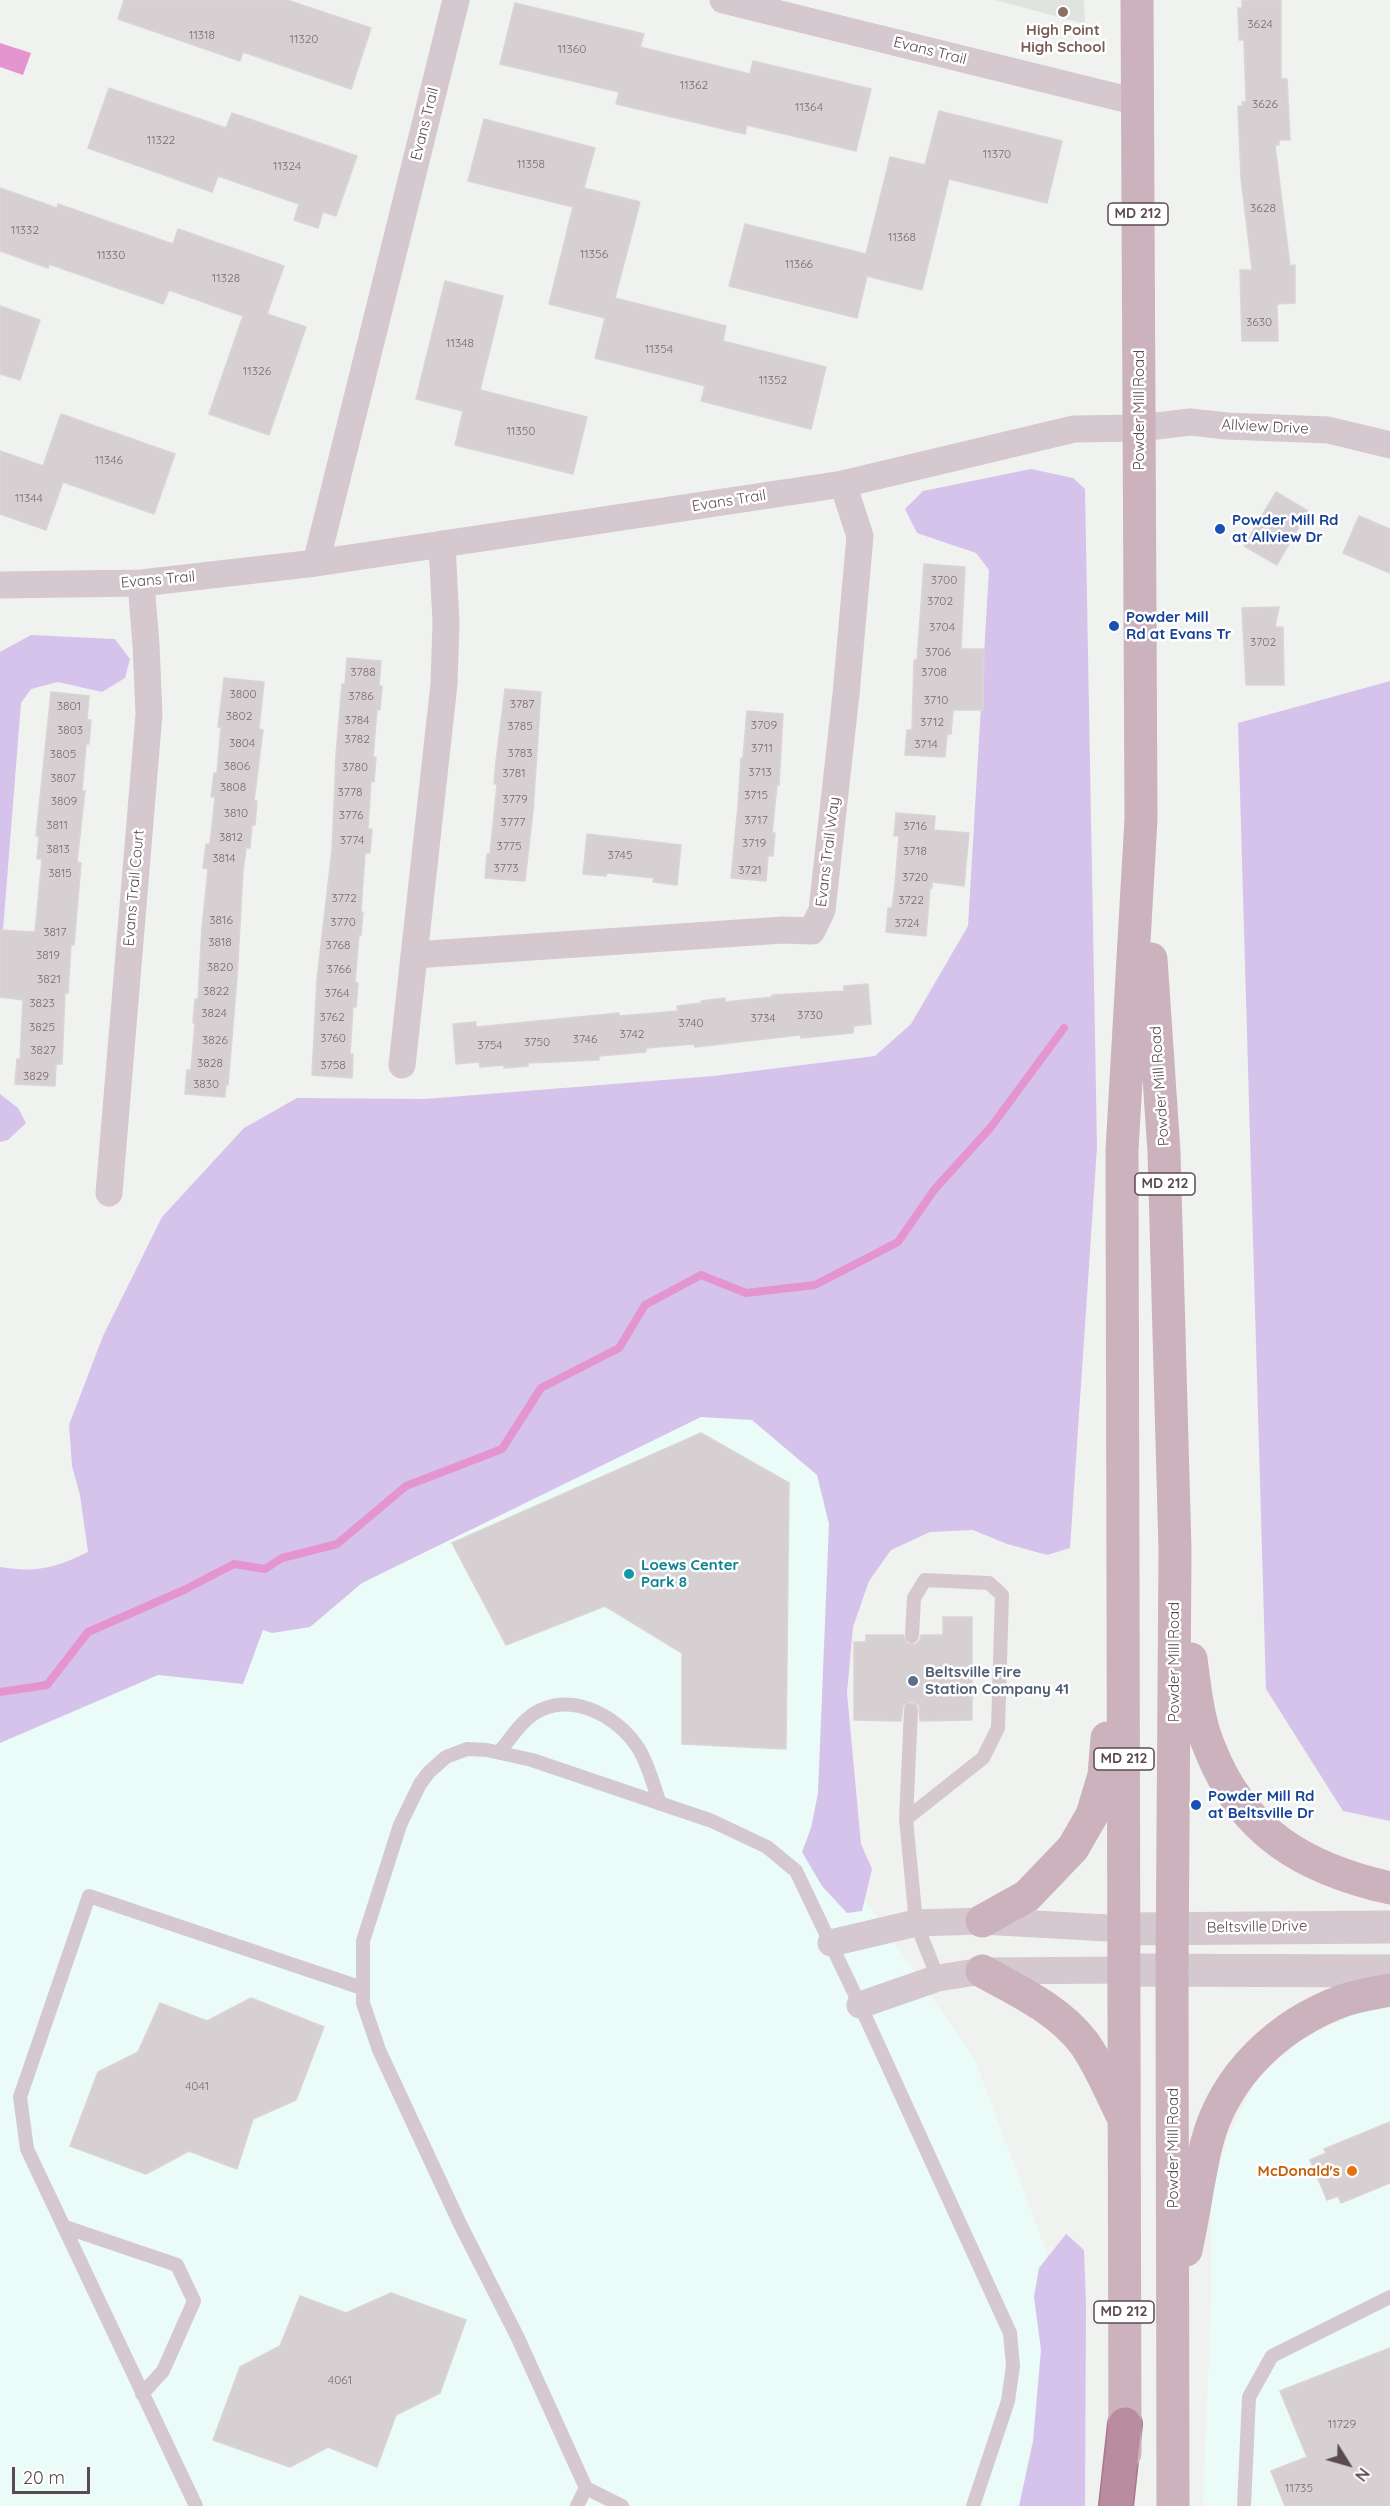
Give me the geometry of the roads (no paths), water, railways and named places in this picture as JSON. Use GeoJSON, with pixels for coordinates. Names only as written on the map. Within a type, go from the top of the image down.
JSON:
{"type":"FeatureCollection","features":[{"type":"Feature","properties":{"kind":"highway"},"geometry":{"type":"LineString","coordinates":[[1116,2506],[1125,2424]]}},
{"type":"Feature","properties":{"kind":"main road","name":"Powder Mill Road"},"geometry":{"type":"LineString","coordinates":[[1125,2506],[1122,1150],[1141,819],[1137,0]]}},
{"type":"Feature","properties":{"kind":"main road","name":"Powder Mill Road"},"geometry":{"type":"LineString","coordinates":[[1141,819],[1164,1152],[1175,1550],[1172,1971],[1173,2506]]}},
{"type":"Feature","properties":{"kind":"main road"},"geometry":{"type":"LineString","coordinates":[[982,1921],[1028,1896],[1072,1848],[1092,1815],[1104,1774],[1124,1548]]}},
{"type":"Feature","properties":{"kind":"main road"},"geometry":{"type":"LineString","coordinates":[[1175,1550],[1197,1702],[1209,1749],[1234,1797],[1255,1824],[1281,1844],[1317,1865],[1352,1879],[1390,1888]]}},
{"type":"Feature","properties":{"kind":"main road"},"geometry":{"type":"LineString","coordinates":[[982,1971],[1038,2001],[1061,2019],[1084,2043],[1123,2117]]}},
{"type":"Feature","properties":{"kind":"main road"},"geometry":{"type":"LineString","coordinates":[[1173,2305],[1196,2204],[1207,2142],[1218,2110],[1232,2085],[1255,2057],[1282,2033],[1310,2015],[1347,1999],[1390,1990]]}},
{"type":"Feature","properties":{"kind":"street","name":"Evans Trail"},"geometry":{"type":"LineString","coordinates":[[316,563],[456,0]]}},
{"type":"Feature","properties":{"kind":"street","name":"Evans Trail"},"geometry":{"type":"LineString","coordinates":[[723,0],[1137,102]]}},
{"type":"Feature","properties":{"kind":"street","name":"Allview Drive"},"geometry":{"type":"LineString","coordinates":[[1140,428],[1190,422],[1227,426],[1328,430],[1390,445]]}},
{"type":"Feature","properties":{"kind":"street","name":"Evans Trail"},"geometry":{"type":"LineString","coordinates":[[0,585],[141,583],[316,563],[843,484],[1074,429],[1140,428]]}},
{"type":"Feature","properties":{"kind":"street","name":"Evans Trail Way"},"geometry":{"type":"LineString","coordinates":[[414,955],[783,930],[812,931],[822,910],[846,694],[860,536],[843,484]]}},
{"type":"Feature","properties":{"kind":"street"},"geometry":{"type":"LineString","coordinates":[[402,1065],[444,684],[446,622],[442,544]]}},
{"type":"Feature","properties":{"kind":"street","name":"Evans Trail Court"},"geometry":{"type":"LineString","coordinates":[[109,1193],[148,714],[141,583]]}},
{"type":"Feature","properties":{"kind":"street"},"geometry":{"type":"LineString","coordinates":[[831,1943],[916,1923],[982,1921],[1125,1929]]}},
{"type":"Feature","properties":{"kind":"street","name":"Beltsville Drive"},"geometry":{"type":"LineString","coordinates":[[1125,1929],[1390,1927]]}},
{"type":"Feature","properties":{"kind":"street"},"geometry":{"type":"LineString","coordinates":[[860,2005],[938,1978],[982,1971],[1390,1971]]}},
{"type":"Feature","properties":{"kind":"lane"},"geometry":{"type":"LineString","coordinates":[[906,1819],[983,1758],[998,1728],[1002,1595],[988,1583],[925,1580],[914,1598],[912,1636]]}},
{"type":"Feature","properties":{"kind":"lane"},"geometry":{"type":"LineString","coordinates":[[499,1752],[526,1720],[541,1710],[562,1704],[585,1706],[627,1733],[640,1751],[660,1803]]}},
{"type":"Feature","properties":{"kind":"lane"},"geometry":{"type":"LineString","coordinates":[[910,1710],[906,1819],[916,1923],[938,1978]]}},
{"type":"Feature","properties":{"kind":"lane"},"geometry":{"type":"LineString","coordinates":[[622,2506],[586,2488],[517,2336],[460,2224],[380,2050],[363,2002],[363,1941],[400,1825],[420,1784],[429,1772],[446,1757],[467,1749],[499,1752],[532,1760],[660,1803],[740,1833],[767,1847],[796,1871],[1010,2333],[1013,2366],[1008,2401],[973,2506]]}},
{"type":"Feature","properties":{"kind":"lane"},"geometry":{"type":"LineString","coordinates":[[196,2506],[27,2148],[20,2097],[89,1896],[362,1988]]}},
{"type":"Feature","properties":{"kind":"lane"},"geometry":{"type":"LineString","coordinates":[[65,2227],[177,2265],[194,2301],[163,2371],[142,2394]]}},
{"type":"Feature","properties":{"kind":"lane"},"geometry":{"type":"LineString","coordinates":[[1244,2506],[1249,2397],[1272,2356],[1390,2297]]}},
{"type":"Feature","properties":{"kind":"lane"},"geometry":{"type":"LineString","coordinates":[[577,2506],[586,2488]]}},
{"type":"Feature","properties":{"kind":"waterway"},"geometry":{"type":"LineString","coordinates":[[0,1692],[47,1685],[88,1632],[184,1590],[234,1564],[265,1569],[282,1558],[337,1544],[406,1486],[502,1449],[541,1388],[619,1348],[645,1305],[701,1275],[746,1293],[815,1285],[898,1242],[934,1190],[991,1127],[1064,1028]]}},
{"type":"Feature","properties":{"kind":"place","name":"High Point High School"},"geometry":{"type":"Point","coordinates":[1063,12]}},
{"type":"Feature","properties":{"kind":"place","name":"Powder Mill Rd at Allview Dr"},"geometry":{"type":"Point","coordinates":[1220,529]}},
{"type":"Feature","properties":{"kind":"place","name":"Powder Mill Rd at Evans Tr"},"geometry":{"type":"Point","coordinates":[1114,626]}},
{"type":"Feature","properties":{"kind":"place","name":"Loews Center Park 8"},"geometry":{"type":"Point","coordinates":[629,1574]}},
{"type":"Feature","properties":{"kind":"place","name":"Beltsville Fire Station Company 41"},"geometry":{"type":"Point","coordinates":[913,1681]}},
{"type":"Feature","properties":{"kind":"place","name":"Powder Mill Rd at Beltsville Dr"},"geometry":{"type":"Point","coordinates":[1196,1805]}},
{"type":"Feature","properties":{"kind":"place","name":"McDonald's"},"geometry":{"type":"Point","coordinates":[1352,2171]}}]}
